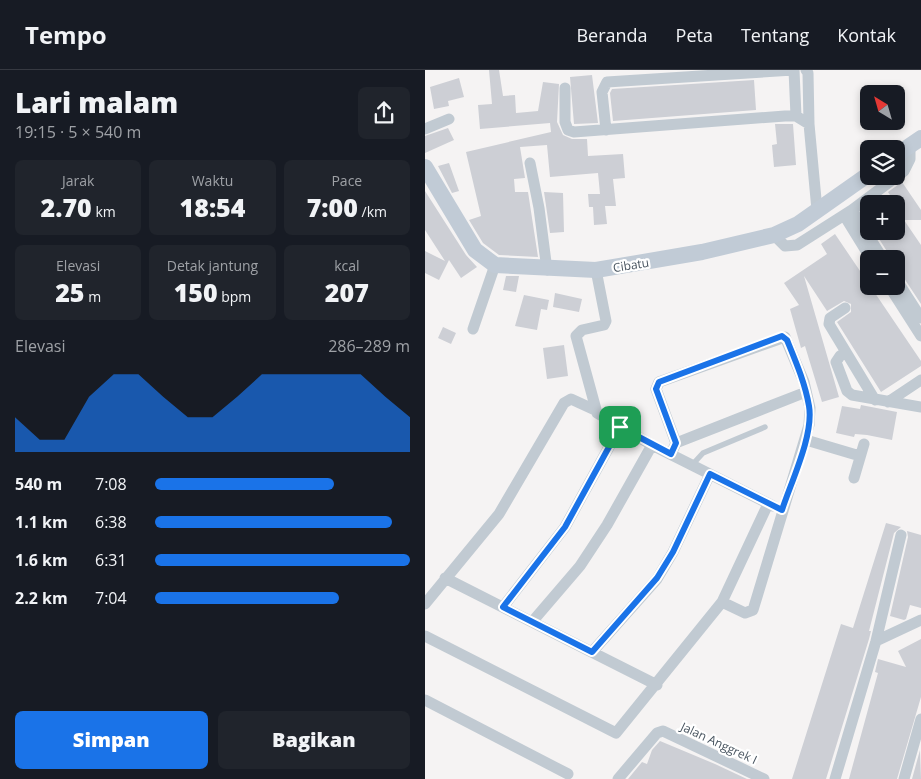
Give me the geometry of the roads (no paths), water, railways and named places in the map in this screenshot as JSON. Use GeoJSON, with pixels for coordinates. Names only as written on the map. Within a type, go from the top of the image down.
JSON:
{"type":"FeatureCollection","features":[{"type":"Feature","properties":{"kind":"street"},"geometry":{"type":"LineString","coordinates":[[606,130],[602,92],[607,82],[793,70],[796,116]]}},
{"type":"Feature","properties":{"kind":"street"},"geometry":{"type":"LineString","coordinates":[[806,70],[808,72],[809,124],[817,210]]}},
{"type":"Feature","properties":{"kind":"street"},"geometry":{"type":"LineString","coordinates":[[565,88],[565,122],[568,130],[574,132],[796,116],[809,124]]}},
{"type":"Feature","properties":{"kind":"street"},"geometry":{"type":"LineString","coordinates":[[425,129],[449,119]]}},
{"type":"Feature","properties":{"kind":"street"},"geometry":{"type":"LineString","coordinates":[[905,149],[916,141]]}},
{"type":"Feature","properties":{"kind":"street"},"geometry":{"type":"LineString","coordinates":[[773,235],[785,246],[797,245],[848,213],[904,171],[916,141]]}},
{"type":"Feature","properties":{"kind":"street"},"geometry":{"type":"LineString","coordinates":[[529,162],[539,208],[547,270]]}},
{"type":"Feature","properties":{"kind":"street"},"geometry":{"type":"LineString","coordinates":[[425,166],[475,250],[495,265],[473,328]]}},
{"type":"Feature","properties":{"kind":"street","name":"Cibatu"},"geometry":{"type":"LineString","coordinates":[[495,265],[547,270],[596,270],[702,252],[773,235],[797,224],[860,180]]}},
{"type":"Feature","properties":{"kind":"street"},"geometry":{"type":"LineString","coordinates":[[848,213],[866,250]]}},
{"type":"Feature","properties":{"kind":"street"},"geometry":{"type":"LineString","coordinates":[[848,213],[876,250]]}},
{"type":"Feature","properties":{"kind":"street"},"geometry":{"type":"LineString","coordinates":[[596,270],[606,320],[603,325],[582,330],[576,336],[595,410],[600,416],[652,445],[673,448],[806,392]]}},
{"type":"Feature","properties":{"kind":"street"},"geometry":{"type":"LineString","coordinates":[[905,293],[921,318]]}},
{"type":"Feature","properties":{"kind":"street"},"geometry":{"type":"LineString","coordinates":[[895,295],[921,336]]}},
{"type":"Feature","properties":{"kind":"street"},"geometry":{"type":"LineString","coordinates":[[845,308],[829,321],[845,353],[875,400]]}},
{"type":"Feature","properties":{"kind":"street"},"geometry":{"type":"LineString","coordinates":[[722,602],[745,613],[753,610],[782,510],[805,440],[810,408],[806,392],[787,340],[782,336],[659,382],[656,389],[673,448],[693,465],[782,510]]}},
{"type":"Feature","properties":{"kind":"street"},"geometry":{"type":"LineString","coordinates":[[845,353],[836,362],[847,391],[857,398],[921,407]]}},
{"type":"Feature","properties":{"kind":"street"},"geometry":{"type":"LineString","coordinates":[[889,402],[921,380]]}},
{"type":"Feature","properties":{"kind":"street"},"geometry":{"type":"LineString","coordinates":[[425,604],[499,514],[564,403],[571,399],[595,410]]}},
{"type":"Feature","properties":{"kind":"street"},"geometry":{"type":"LineString","coordinates":[[503,607],[565,527],[620,427]]}},
{"type":"Feature","properties":{"kind":"street"},"geometry":{"type":"LineString","coordinates":[[805,440],[860,456]]}},
{"type":"Feature","properties":{"kind":"street"},"geometry":{"type":"LineString","coordinates":[[854,478],[864,444]]}},
{"type":"Feature","properties":{"kind":"street"},"geometry":{"type":"LineString","coordinates":[[533,622],[580,566],[607,526],[652,445]]}},
{"type":"Feature","properties":{"kind":"street"},"geometry":{"type":"LineString","coordinates":[[592,652],[657,578],[673,552],[710,474]]}},
{"type":"Feature","properties":{"kind":"street"},"geometry":{"type":"LineString","coordinates":[[425,636],[616,733],[657,685],[722,602],[768,504]]}},
{"type":"Feature","properties":{"kind":"street"},"geometry":{"type":"LineString","coordinates":[[835,779],[876,641],[901,535]]}},
{"type":"Feature","properties":{"kind":"street"},"geometry":{"type":"LineString","coordinates":[[445,578],[657,685]]}},
{"type":"Feature","properties":{"kind":"street"},"geometry":{"type":"LineString","coordinates":[[876,641],[921,620]]}},
{"type":"Feature","properties":{"kind":"street"},"geometry":{"type":"LineString","coordinates":[[425,700],[568,774]]}},
{"type":"Feature","properties":{"kind":"street"},"geometry":{"type":"LineString","coordinates":[[904,779],[918,738],[921,719]]}},
{"type":"Feature","properties":{"kind":"street","name":"Jalan Anggrek I"},"geometry":{"type":"LineString","coordinates":[[618,779],[657,733],[663,731],[764,779]]}},
{"type":"Feature","properties":{"kind":"lane"},"geometry":{"type":"LineString","coordinates":[[693,465],[703,453],[765,427]]}}]}
